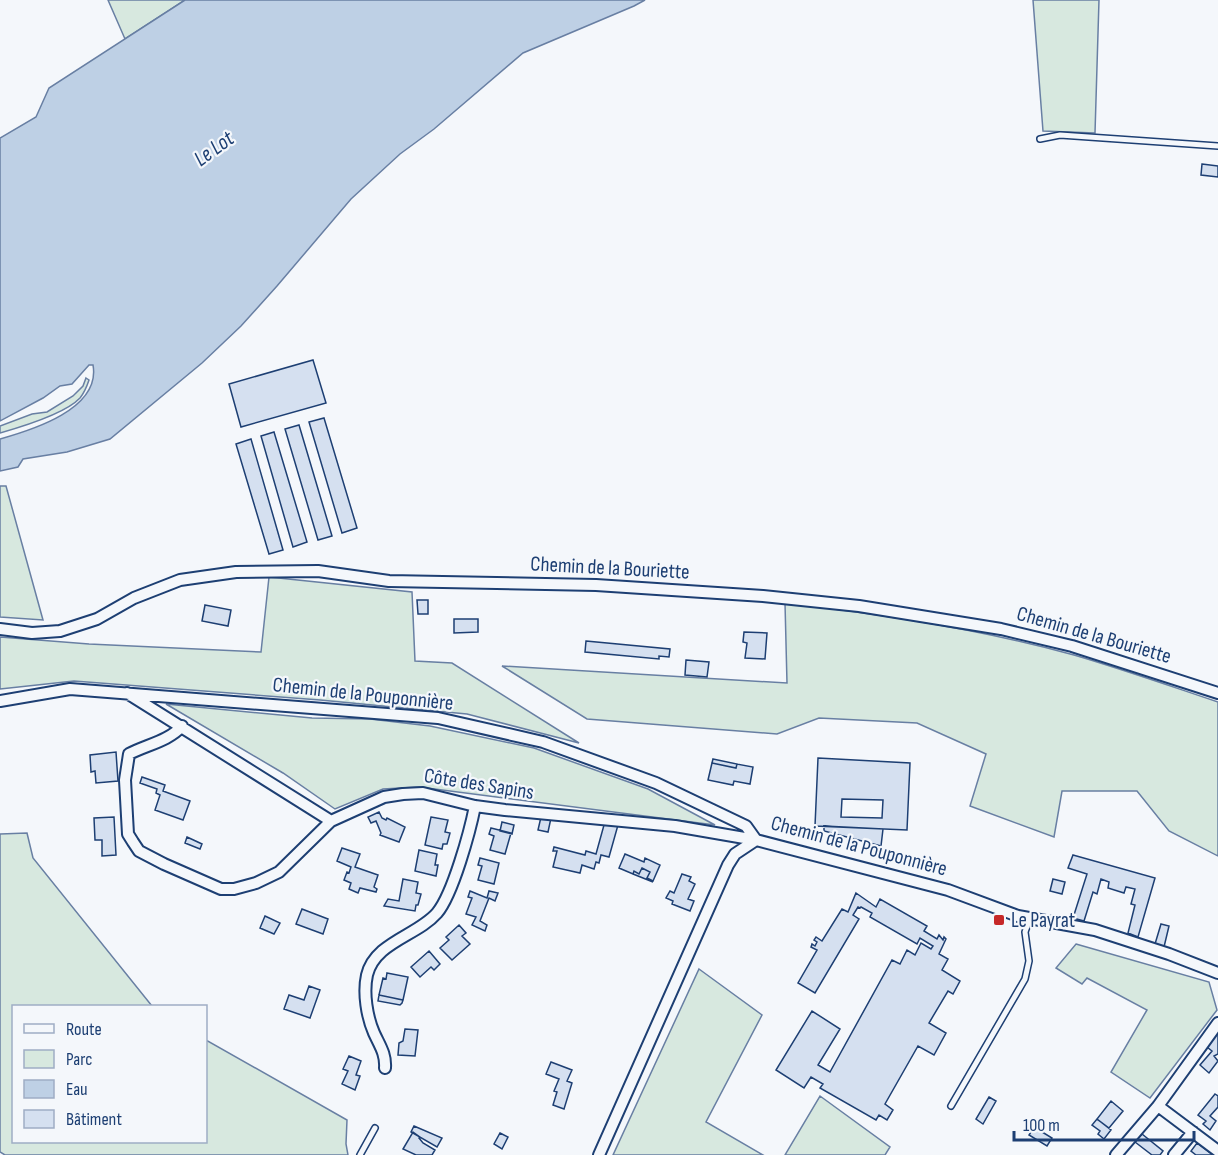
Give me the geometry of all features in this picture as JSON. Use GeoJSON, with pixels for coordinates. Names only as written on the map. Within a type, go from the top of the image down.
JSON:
{"type":"FeatureCollection","features":[{"type":"Feature","properties":{"kind":"street","name":"Chemin de la Bouriette"},"geometry":{"type":"LineString","coordinates":[[0,629],[32,633],[60,631],[97,620],[134,598],[180,580],[236,572],[318,571],[388,581],[596,585],[763,596],[859,606],[1001,629],[1072,646],[1218,693]]}},
{"type":"Feature","properties":{"kind":"street","name":"Chemin de la Pouponnière"},"geometry":{"type":"LineString","coordinates":[[0,701],[70,689],[438,718],[543,742],[656,783],[746,826],[756,840],[948,890],[1018,916],[1095,930],[1218,973]]}},
{"type":"Feature","properties":{"kind":"street"},"geometry":{"type":"LineString","coordinates":[[127,693],[182,726],[331,821],[279,872],[256,883],[234,889],[221,889],[188,876],[140,851],[128,834],[125,780],[129,754],[146,745],[169,738],[182,726]]}},
{"type":"Feature","properties":{"kind":"street","name":"Côte des Sapins"},"geometry":{"type":"LineString","coordinates":[[331,821],[384,797],[423,793],[475,806],[675,826],[756,840]]}},
{"type":"Feature","properties":{"kind":"street"},"geometry":{"type":"LineString","coordinates":[[385,1068],[384,1052],[370,1023],[365,990],[367,974],[373,960],[382,950],[428,921],[438,912],[450,888],[475,806]]}},
{"type":"Feature","properties":{"kind":"street"},"geometry":{"type":"LineString","coordinates":[[599,1155],[728,865],[735,854],[756,840]]}},
{"type":"Feature","properties":{"kind":"street"},"geometry":{"type":"LineString","coordinates":[[1116,1155],[1158,1106],[1218,1023]]}},
{"type":"Feature","properties":{"kind":"street"},"geometry":{"type":"LineString","coordinates":[[1158,1106],[1218,1151]]}},
{"type":"Feature","properties":{"kind":"street"},"geometry":{"type":"LineString","coordinates":[[1174,1155],[1192,1132]]}},
{"type":"Feature","properties":{"kind":"lane"},"geometry":{"type":"LineString","coordinates":[[1040,139],[1060,135],[1218,146]]}},
{"type":"Feature","properties":{"kind":"lane"},"geometry":{"type":"LineString","coordinates":[[951,1106],[1026,979],[1029,961],[1026,932],[1030,918]]}},
{"type":"Feature","properties":{"kind":"lane"},"geometry":{"type":"LineString","coordinates":[[360,1155],[375,1128]]}},
{"type":"Feature","properties":{"kind":"green space"},"geometry":{"type":"Polygon","coordinates":[[[108,0],[185,0],[125,39],[108,0]]]}},
{"type":"Feature","properties":{"kind":"green space"},"geometry":{"type":"Polygon","coordinates":[[[1033,0],[1099,0],[1095,133],[1043,131],[1033,0]]]}},
{"type":"Feature","properties":{"kind":"green space"},"geometry":{"type":"Polygon","coordinates":[[[86,378],[89,380],[85,389],[73,404],[42,419],[0,433],[0,426],[32,414],[47,412],[73,396],[83,386],[86,378]]]}},
{"type":"Feature","properties":{"kind":"green space"},"geometry":{"type":"Polygon","coordinates":[[[0,486],[6,486],[43,620],[0,617],[0,486]]]}},
{"type":"Feature","properties":{"kind":"green space"},"geometry":{"type":"Polygon","coordinates":[[[269,577],[412,592],[415,661],[452,663],[579,743],[467,714],[320,700],[74,681],[0,689],[0,637],[89,644],[261,652],[269,577]]]}},
{"type":"Feature","properties":{"kind":"green space"},"geometry":{"type":"Polygon","coordinates":[[[785,603],[894,617],[1003,637],[1092,660],[1218,702],[1218,856],[1169,831],[1137,791],[1062,791],[1054,837],[970,806],[986,754],[917,723],[819,718],[777,734],[587,719],[502,666],[787,683],[785,603]]]}},
{"type":"Feature","properties":{"kind":"green space"},"geometry":{"type":"Polygon","coordinates":[[[166,704],[312,718],[370,719],[430,726],[534,748],[648,789],[715,825],[419,787],[383,789],[335,809],[283,773],[166,704]]]}},
{"type":"Feature","properties":{"kind":"green space"},"geometry":{"type":"Polygon","coordinates":[[[27,833],[33,858],[151,1005],[12,1005],[12,1143],[207,1143],[207,1041],[347,1120],[348,1155],[5,1155],[0,1152],[0,834],[27,833]]]}},
{"type":"Feature","properties":{"kind":"green space"},"geometry":{"type":"Polygon","coordinates":[[[1076,944],[1209,982],[1217,1010],[1150,1098],[1111,1072],[1147,1010],[1087,978],[1082,984],[1056,968],[1076,944]]]}},
{"type":"Feature","properties":{"kind":"green space"},"geometry":{"type":"Polygon","coordinates":[[[699,969],[762,1015],[706,1122],[763,1155],[613,1155],[699,969]]]}},
{"type":"Feature","properties":{"kind":"green space"},"geometry":{"type":"Polygon","coordinates":[[[820,1096],[890,1147],[885,1155],[785,1155],[820,1096]]]}},
{"type":"Feature","properties":{"kind":"water","name":"Le Lot"},"geometry":{"type":"Polygon","coordinates":[[[185,0],[645,0],[523,53],[434,129],[400,154],[351,199],[241,326],[202,363],[110,439],[67,452],[23,459],[18,467],[0,471],[0,439],[46,423],[76,405],[86,394],[93,380],[93,365],[89,365],[72,384],[60,386],[0,421],[0,138],[36,117],[49,88],[185,0]]]}},
{"type":"Feature","properties":{"kind":"building"},"geometry":{"type":"Polygon","coordinates":[[[1202,164],[1218,166],[1218,177],[1201,175],[1202,164]]]}},
{"type":"Feature","properties":{"kind":"building"},"geometry":{"type":"Polygon","coordinates":[[[313,360],[326,403],[241,427],[229,384],[313,360]]]}},
{"type":"Feature","properties":{"kind":"building"},"geometry":{"type":"Polygon","coordinates":[[[324,418],[357,528],[342,533],[309,422],[324,418]]]}},
{"type":"Feature","properties":{"kind":"building"},"geometry":{"type":"Polygon","coordinates":[[[299,425],[332,536],[318,540],[285,429],[299,425]]]}},
{"type":"Feature","properties":{"kind":"building"},"geometry":{"type":"Polygon","coordinates":[[[274,432],[307,542],[293,547],[261,436],[274,432]]]}},
{"type":"Feature","properties":{"kind":"building"},"geometry":{"type":"Polygon","coordinates":[[[251,439],[283,550],[269,554],[236,444],[251,439]]]}},
{"type":"Feature","properties":{"kind":"building"},"geometry":{"type":"Polygon","coordinates":[[[417,600],[428,600],[428,614],[418,614],[417,600]]]}},
{"type":"Feature","properties":{"kind":"building"},"geometry":{"type":"Polygon","coordinates":[[[205,605],[231,610],[228,626],[202,621],[205,605]]]}},
{"type":"Feature","properties":{"kind":"building"},"geometry":{"type":"Polygon","coordinates":[[[454,619],[478,619],[478,632],[454,633],[454,619]]]}},
{"type":"Feature","properties":{"kind":"building"},"geometry":{"type":"Polygon","coordinates":[[[744,632],[767,633],[765,659],[745,658],[747,643],[743,642],[744,632]]]}},
{"type":"Feature","properties":{"kind":"building"},"geometry":{"type":"Polygon","coordinates":[[[586,641],[670,649],[669,657],[659,656],[659,659],[585,652],[586,641]]]}},
{"type":"Feature","properties":{"kind":"building"},"geometry":{"type":"Polygon","coordinates":[[[686,660],[709,662],[707,677],[685,675],[686,660]]]}},
{"type":"Feature","properties":{"kind":"building"},"geometry":{"type":"Polygon","coordinates":[[[116,752],[118,781],[96,783],[95,771],[91,772],[90,755],[116,752]]]}},
{"type":"Feature","properties":{"kind":"building"},"geometry":{"type":"Polygon","coordinates":[[[818,758],[910,763],[907,830],[815,826],[818,758]],[[842,799],[841,817],[882,818],[883,800],[842,799]]]}},
{"type":"Feature","properties":{"kind":"building"},"geometry":{"type":"Polygon","coordinates":[[[713,759],[737,764],[736,768],[712,763],[713,759]]]}},
{"type":"Feature","properties":{"kind":"building"},"geometry":{"type":"Polygon","coordinates":[[[712,763],[736,768],[737,764],[753,767],[750,784],[734,781],[733,785],[708,780],[712,763]]]}},
{"type":"Feature","properties":{"kind":"building"},"geometry":{"type":"Polygon","coordinates":[[[142,777],[165,785],[163,791],[190,801],[183,820],[155,810],[160,795],[156,793],[157,789],[140,783],[142,777]]]}},
{"type":"Feature","properties":{"kind":"building"},"geometry":{"type":"Polygon","coordinates":[[[379,812],[382,818],[386,820],[387,818],[405,827],[399,842],[380,835],[376,821],[371,823],[368,817],[379,812]]]}},
{"type":"Feature","properties":{"kind":"building"},"geometry":{"type":"Polygon","coordinates":[[[114,817],[116,855],[102,856],[102,840],[95,840],[94,818],[114,817]]]}},
{"type":"Feature","properties":{"kind":"building"},"geometry":{"type":"Polygon","coordinates":[[[431,817],[448,820],[445,832],[450,833],[447,844],[443,844],[442,849],[425,845],[431,817]]]}},
{"type":"Feature","properties":{"kind":"building"},"geometry":{"type":"Polygon","coordinates":[[[541,817],[551,818],[548,832],[538,830],[541,817]]]}},
{"type":"Feature","properties":{"kind":"building"},"geometry":{"type":"Polygon","coordinates":[[[502,822],[514,825],[512,834],[500,831],[502,822]]]}},
{"type":"Feature","properties":{"kind":"building"},"geometry":{"type":"Polygon","coordinates":[[[604,825],[618,825],[609,857],[601,855],[594,869],[582,865],[580,873],[553,867],[557,851],[553,851],[554,847],[585,855],[586,851],[596,854],[604,825]]]}},
{"type":"Feature","properties":{"kind":"building"},"geometry":{"type":"Polygon","coordinates":[[[824,826],[883,829],[881,846],[824,831],[824,826]]]}},
{"type":"Feature","properties":{"kind":"building"},"geometry":{"type":"Polygon","coordinates":[[[491,828],[511,833],[505,854],[490,850],[494,836],[489,834],[491,828]]]}},
{"type":"Feature","properties":{"kind":"building"},"geometry":{"type":"Polygon","coordinates":[[[187,837],[202,844],[200,849],[185,843],[187,837]]]}},
{"type":"Feature","properties":{"kind":"building"},"geometry":{"type":"Polygon","coordinates":[[[342,848],[360,854],[355,867],[378,875],[374,887],[377,889],[376,892],[360,888],[358,893],[349,889],[351,883],[344,880],[351,867],[337,861],[342,848]]]}},
{"type":"Feature","properties":{"kind":"building"},"geometry":{"type":"Polygon","coordinates":[[[419,850],[437,854],[436,876],[415,871],[419,850]]]}},
{"type":"Feature","properties":{"kind":"building"},"geometry":{"type":"Polygon","coordinates":[[[625,854],[644,862],[645,858],[660,865],[653,881],[647,878],[650,872],[642,868],[639,874],[634,871],[633,874],[619,868],[625,854]]]}},
{"type":"Feature","properties":{"kind":"building"},"geometry":{"type":"Polygon","coordinates":[[[1073,855],[1155,878],[1138,937],[1128,933],[1135,905],[1131,904],[1135,889],[1126,887],[1124,893],[1108,888],[1109,882],[1101,879],[1097,894],[1093,892],[1084,921],[1073,918],[1087,874],[1068,868],[1073,855]]]}},
{"type":"Feature","properties":{"kind":"building"},"geometry":{"type":"Polygon","coordinates":[[[480,858],[499,863],[494,884],[478,880],[482,866],[478,865],[480,858]]]}},
{"type":"Feature","properties":{"kind":"building"},"geometry":{"type":"Polygon","coordinates":[[[642,868],[650,872],[647,878],[653,882],[633,874],[634,871],[639,874],[642,868]]]}},
{"type":"Feature","properties":{"kind":"building"},"geometry":{"type":"Polygon","coordinates":[[[682,874],[691,877],[689,881],[695,884],[688,899],[694,901],[690,911],[672,904],[673,901],[666,898],[670,891],[674,893],[682,874]]]}},
{"type":"Feature","properties":{"kind":"building"},"geometry":{"type":"Polygon","coordinates":[[[403,879],[418,882],[416,893],[421,894],[415,911],[384,906],[388,899],[399,901],[403,879]]]}},
{"type":"Feature","properties":{"kind":"building"},"geometry":{"type":"Polygon","coordinates":[[[1053,879],[1065,882],[1062,894],[1050,891],[1053,879]]]}},
{"type":"Feature","properties":{"kind":"building"},"geometry":{"type":"Polygon","coordinates":[[[470,891],[487,898],[489,891],[498,893],[495,901],[489,898],[480,921],[487,925],[485,931],[472,925],[476,917],[466,914],[472,898],[468,897],[470,891]]]}},
{"type":"Feature","properties":{"kind":"building"},"geometry":{"type":"Polygon","coordinates":[[[856,893],[876,907],[880,899],[927,926],[924,931],[937,939],[939,935],[943,940],[944,937],[946,939],[939,954],[948,959],[942,970],[960,981],[953,994],[948,991],[929,1023],[946,1033],[934,1055],[918,1046],[885,1104],[893,1110],[887,1120],[879,1115],[876,1120],[820,1088],[823,1084],[811,1077],[804,1088],[776,1070],[812,1011],[840,1029],[818,1065],[830,1072],[892,960],[900,964],[907,950],[915,955],[921,943],[931,949],[933,946],[920,938],[917,944],[870,917],[872,913],[858,907],[853,915],[859,919],[815,993],[798,983],[817,950],[811,947],[817,942],[814,940],[816,937],[822,941],[842,909],[848,912],[856,893]]]}},
{"type":"Feature","properties":{"kind":"building"},"geometry":{"type":"Polygon","coordinates":[[[302,909],[328,919],[323,934],[296,924],[302,909]]]}},
{"type":"Feature","properties":{"kind":"building"},"geometry":{"type":"Polygon","coordinates":[[[265,916],[280,923],[274,934],[260,928],[265,916]]]}},
{"type":"Feature","properties":{"kind":"building"},"geometry":{"type":"Polygon","coordinates":[[[1161,924],[1169,926],[1164,947],[1155,944],[1161,924]]]}},
{"type":"Feature","properties":{"kind":"building"},"geometry":{"type":"Polygon","coordinates":[[[459,925],[466,933],[462,936],[470,944],[452,960],[440,948],[449,940],[446,937],[459,925]]]}},
{"type":"Feature","properties":{"kind":"building"},"geometry":{"type":"Polygon","coordinates":[[[429,951],[440,964],[434,970],[431,967],[420,977],[411,967],[429,951]]]}},
{"type":"Feature","properties":{"kind":"building"},"geometry":{"type":"Polygon","coordinates":[[[387,973],[408,977],[403,1000],[379,995],[383,978],[386,979],[387,973]]]}},
{"type":"Feature","properties":{"kind":"building"},"geometry":{"type":"Polygon","coordinates":[[[309,986],[320,990],[310,1018],[284,1009],[289,995],[304,1000],[309,986]]]}},
{"type":"Feature","properties":{"kind":"building"},"geometry":{"type":"Polygon","coordinates":[[[379,995],[403,1000],[400,1005],[378,1001],[379,995]]]}},
{"type":"Feature","properties":{"kind":"building"},"geometry":{"type":"Polygon","coordinates":[[[405,1029],[418,1030],[415,1056],[398,1055],[399,1043],[403,1041],[405,1029]]]}},
{"type":"Feature","properties":{"kind":"building"},"geometry":{"type":"Polygon","coordinates":[[[1218,1032],[1218,1054],[1214,1056],[1218,1061],[1209,1073],[1200,1065],[1212,1051],[1207,1047],[1218,1032]]]}},
{"type":"Feature","properties":{"kind":"building"},"geometry":{"type":"Polygon","coordinates":[[[349,1056],[361,1061],[356,1075],[360,1076],[355,1090],[342,1084],[348,1071],[343,1069],[349,1056]]]}},
{"type":"Feature","properties":{"kind":"building"},"geometry":{"type":"Polygon","coordinates":[[[551,1062],[572,1070],[567,1081],[572,1083],[564,1109],[553,1105],[557,1092],[554,1091],[559,1079],[546,1074],[551,1062]]]}},
{"type":"Feature","properties":{"kind":"building"},"geometry":{"type":"Polygon","coordinates":[[[1215,1094],[1218,1096],[1218,1107],[1210,1116],[1216,1121],[1210,1130],[1203,1124],[1206,1121],[1198,1115],[1215,1094]]]}},
{"type":"Feature","properties":{"kind":"building"},"geometry":{"type":"Polygon","coordinates":[[[989,1097],[996,1101],[983,1124],[976,1119],[989,1097]]]}},
{"type":"Feature","properties":{"kind":"building"},"geometry":{"type":"Polygon","coordinates":[[[1111,1101],[1123,1111],[1109,1128],[1097,1119],[1111,1101]]]}},
{"type":"Feature","properties":{"kind":"building"},"geometry":{"type":"Polygon","coordinates":[[[1097,1119],[1111,1130],[1104,1139],[1098,1134],[1100,1131],[1092,1125],[1097,1119]]]}},
{"type":"Feature","properties":{"kind":"building"},"geometry":{"type":"Polygon","coordinates":[[[414,1126],[442,1138],[437,1147],[411,1132],[414,1126]]]}},
{"type":"Feature","properties":{"kind":"building"},"geometry":{"type":"Polygon","coordinates":[[[1034,1127],[1052,1138],[1047,1146],[1029,1135],[1034,1127]]]}},
{"type":"Feature","properties":{"kind":"building"},"geometry":{"type":"Polygon","coordinates":[[[413,1132],[420,1137],[423,1143],[435,1150],[432,1155],[416,1155],[403,1149],[413,1132]]]}},
{"type":"Feature","properties":{"kind":"building"},"geometry":{"type":"Polygon","coordinates":[[[500,1133],[508,1137],[502,1149],[494,1144],[500,1133]]]}},
{"type":"Feature","properties":{"kind":"building"},"geometry":{"type":"Polygon","coordinates":[[[1142,1134],[1163,1151],[1160,1155],[1152,1155],[1135,1142],[1142,1134]]]}},
{"type":"Feature","properties":{"kind":"building"},"geometry":{"type":"Polygon","coordinates":[[[1197,1143],[1213,1155],[1196,1155],[1191,1151],[1197,1143]]]}},
{"type":"Feature","properties":{"kind":"place","name":"Le Payrat"},"geometry":{"type":"Point","coordinates":[999,920]}}]}
